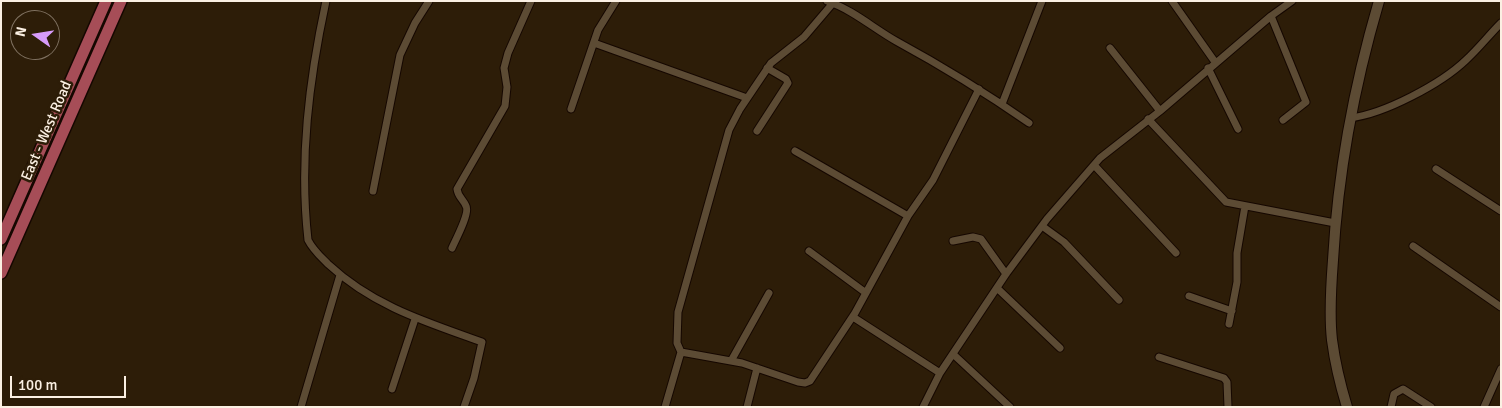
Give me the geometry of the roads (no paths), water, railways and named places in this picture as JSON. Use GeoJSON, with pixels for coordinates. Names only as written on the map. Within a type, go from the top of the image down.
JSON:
{"type":"FeatureCollection","features":[{"type":"Feature","properties":{"kind":"main road","name":"East - West Road"},"geometry":{"type":"LineString","coordinates":[[1,239],[106,1]]}},
{"type":"Feature","properties":{"kind":"main road","name":"East - West Road"},"geometry":{"type":"LineString","coordinates":[[1,273],[121,1]]}},
{"type":"Feature","properties":{"kind":"street"},"geometry":{"type":"LineString","coordinates":[[326,1],[312,66],[307,113],[306,228],[308,240],[312,249],[340,275],[386,305],[415,319],[482,342],[467,406]]}},
{"type":"Feature","properties":{"kind":"street"},"geometry":{"type":"LineString","coordinates":[[372,191],[400,55],[415,23],[429,1]]}},
{"type":"Feature","properties":{"kind":"street"},"geometry":{"type":"LineString","coordinates":[[452,248],[468,212],[457,189],[505,106],[507,87],[504,68],[508,53],[531,1]]}},
{"type":"Feature","properties":{"kind":"street"},"geometry":{"type":"LineString","coordinates":[[571,108],[598,30],[616,1]]}},
{"type":"Feature","properties":{"kind":"street"},"geometry":{"type":"LineString","coordinates":[[1002,104],[1042,1]]}},
{"type":"Feature","properties":{"kind":"street"},"geometry":{"type":"LineString","coordinates":[[1172,1],[1215,62]]}},
{"type":"Feature","properties":{"kind":"street"},"geometry":{"type":"LineString","coordinates":[[923,407],[940,374],[1006,274],[1042,226],[1094,165],[1160,111],[1215,62],[1292,1]]}},
{"type":"Feature","properties":{"kind":"street"},"geometry":{"type":"LineString","coordinates":[[1346,407],[1337,372],[1332,338],[1331,298],[1335,223],[1340,172],[1350,118],[1367,42],[1379,1]]}},
{"type":"Feature","properties":{"kind":"street"},"geometry":{"type":"LineString","coordinates":[[665,407],[681,352],[677,343],[678,312],[729,130],[747,98],[776,57],[808,33],[830,2],[846,5],[895,41],[979,89],[1029,123]]}},
{"type":"Feature","properties":{"kind":"street"},"geometry":{"type":"LineString","coordinates":[[1271,16],[1306,102],[1283,120]]}},
{"type":"Feature","properties":{"kind":"street"},"geometry":{"type":"LineString","coordinates":[[1350,118],[1367,116],[1389,107],[1448,74],[1466,60],[1501,23]]}},
{"type":"Feature","properties":{"kind":"street"},"geometry":{"type":"LineString","coordinates":[[594,43],[747,98]]}},
{"type":"Feature","properties":{"kind":"street"},"geometry":{"type":"LineString","coordinates":[[1110,48],[1160,111]]}},
{"type":"Feature","properties":{"kind":"street"},"geometry":{"type":"LineString","coordinates":[[757,131],[788,83],[786,79],[768,68]]}},
{"type":"Feature","properties":{"kind":"street"},"geometry":{"type":"LineString","coordinates":[[1208,68],[1238,129]]}},
{"type":"Feature","properties":{"kind":"street"},"geometry":{"type":"LineString","coordinates":[[681,352],[731,361],[798,382],[805,383],[810,381],[853,316],[908,216],[933,180],[979,89]]}},
{"type":"Feature","properties":{"kind":"street"},"geometry":{"type":"LineString","coordinates":[[1148,119],[1226,202],[1335,223]]}},
{"type":"Feature","properties":{"kind":"street"},"geometry":{"type":"LineString","coordinates":[[795,151],[908,216]]}},
{"type":"Feature","properties":{"kind":"street"},"geometry":{"type":"LineString","coordinates":[[1094,165],[1176,253]]}},
{"type":"Feature","properties":{"kind":"street"},"geometry":{"type":"LineString","coordinates":[[1436,169],[1501,211]]}},
{"type":"Feature","properties":{"kind":"street"},"geometry":{"type":"LineString","coordinates":[[1229,324],[1237,282],[1237,253],[1244,206]]}},
{"type":"Feature","properties":{"kind":"street"},"geometry":{"type":"LineString","coordinates":[[1042,226],[1064,242],[1119,300]]}},
{"type":"Feature","properties":{"kind":"street"},"geometry":{"type":"LineString","coordinates":[[953,241],[973,237],[981,240],[1006,274]]}},
{"type":"Feature","properties":{"kind":"street"},"geometry":{"type":"LineString","coordinates":[[1413,246],[1501,307]]}},
{"type":"Feature","properties":{"kind":"street"},"geometry":{"type":"LineString","coordinates":[[809,251],[866,293]]}},
{"type":"Feature","properties":{"kind":"street"},"geometry":{"type":"LineString","coordinates":[[302,407],[340,275]]}},
{"type":"Feature","properties":{"kind":"street"},"geometry":{"type":"LineString","coordinates":[[997,288],[1060,348]]}},
{"type":"Feature","properties":{"kind":"street"},"geometry":{"type":"LineString","coordinates":[[731,361],[769,293]]}},
{"type":"Feature","properties":{"kind":"street"},"geometry":{"type":"LineString","coordinates":[[1189,296],[1232,311]]}},
{"type":"Feature","properties":{"kind":"street"},"geometry":{"type":"LineString","coordinates":[[853,316],[940,374]]}},
{"type":"Feature","properties":{"kind":"street"},"geometry":{"type":"LineString","coordinates":[[392,389],[415,319]]}},
{"type":"Feature","properties":{"kind":"street"},"geometry":{"type":"LineString","coordinates":[[953,354],[1010,407]]}},
{"type":"Feature","properties":{"kind":"street"},"geometry":{"type":"LineString","coordinates":[[1159,357],[1224,378],[1228,407]]}},
{"type":"Feature","properties":{"kind":"street"},"geometry":{"type":"LineString","coordinates":[[747,407],[757,368]]}},
{"type":"Feature","properties":{"kind":"street"},"geometry":{"type":"LineString","coordinates":[[1484,407],[1501,369]]}},
{"type":"Feature","properties":{"kind":"street"},"geometry":{"type":"LineString","coordinates":[[1391,407],[1394,394],[1403,389],[1431,407]]}}]}
